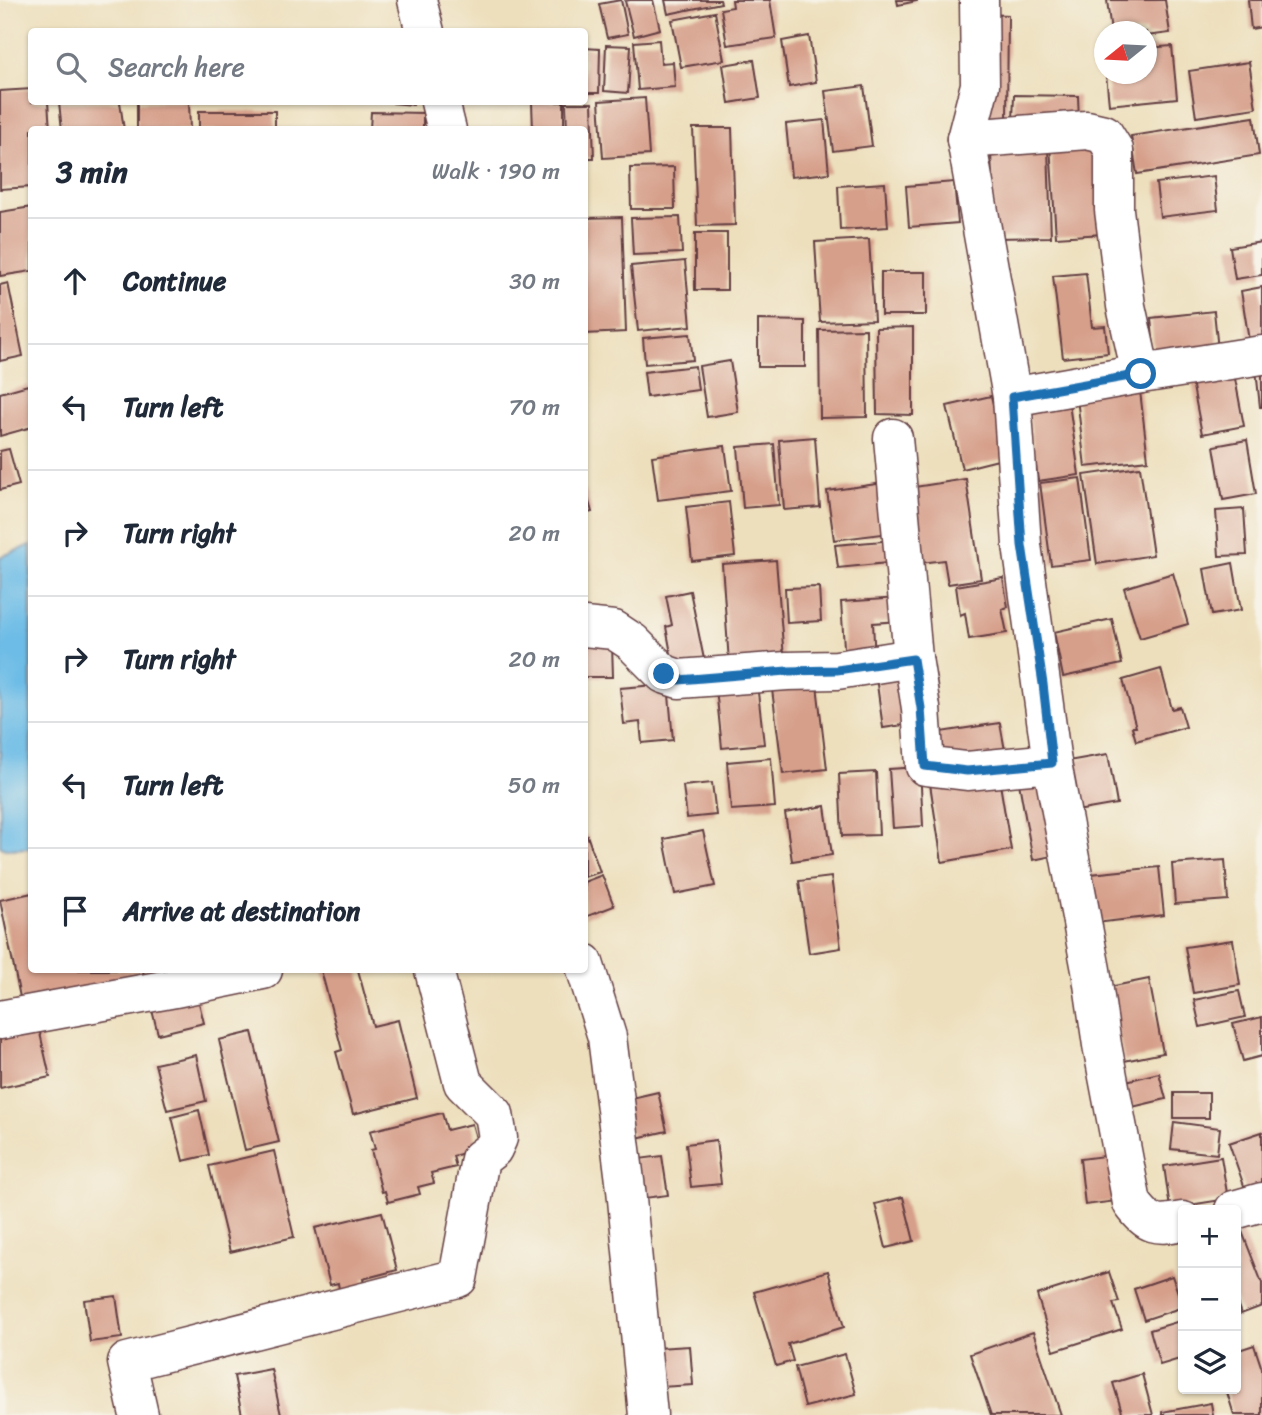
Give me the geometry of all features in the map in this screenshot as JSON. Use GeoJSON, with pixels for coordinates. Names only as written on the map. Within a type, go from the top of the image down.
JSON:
{"type":"FeatureCollection","features":[{"type":"Feature","properties":{"kind":"street"},"geometry":{"type":"LineString","coordinates":[[417,0],[424,28]]}},
{"type":"Feature","properties":{"kind":"street"},"geometry":{"type":"LineString","coordinates":[[979,0],[980,85],[966,139],[1012,397],[1022,545],[1052,763],[1132,1203],[1144,1219],[1160,1225],[1178,1222]]}},
{"type":"Feature","properties":{"kind":"street"},"geometry":{"type":"LineString","coordinates":[[441,105],[446,126]]}},
{"type":"Feature","properties":{"kind":"street"},"geometry":{"type":"LineString","coordinates":[[966,139],[1087,131],[1104,134],[1114,150],[1114,210],[1126,306],[1141,374]]}},
{"type":"Feature","properties":{"kind":"street"},"geometry":{"type":"LineString","coordinates":[[1012,397],[1262,355]]}},
{"type":"Feature","properties":{"kind":"street"},"geometry":{"type":"LineString","coordinates":[[893,438],[925,766],[967,771],[1052,763]]}},
{"type":"Feature","properties":{"kind":"street"},"geometry":{"type":"LineString","coordinates":[[588,628],[614,631],[632,642],[664,674],[679,680],[787,671],[837,670],[913,659]]}},
{"type":"Feature","properties":{"kind":"street"},"geometry":{"type":"LineString","coordinates":[[0,1020],[249,973]]}},
{"type":"Feature","properties":{"kind":"street"},"geometry":{"type":"LineString","coordinates":[[139,1415],[127,1362],[458,1278],[480,1159],[493,1149],[498,1138],[494,1114],[463,1083],[435,973]]}},
{"type":"Feature","properties":{"kind":"street"},"geometry":{"type":"LineString","coordinates":[[587,973],[608,1045],[626,1189],[648,1415]]}},
{"type":"Feature","properties":{"kind":"street"},"geometry":{"type":"LineString","coordinates":[[1241,1208],[1262,1202]]}},
{"type":"Feature","properties":{"kind":"water"},"geometry":{"type":"Polygon","coordinates":[[[28,546],[28,848],[5,849],[0,846],[0,557],[28,546]]]}},
{"type":"Feature","properties":{"kind":"building"},"geometry":{"type":"Polygon","coordinates":[[[621,0],[628,34],[607,38],[599,4],[621,0]]]}},
{"type":"Feature","properties":{"kind":"building"},"geometry":{"type":"Polygon","coordinates":[[[653,0],[660,29],[634,36],[625,1],[653,0]]]}},
{"type":"Feature","properties":{"kind":"building"},"geometry":{"type":"Polygon","coordinates":[[[665,0],[720,0],[721,3],[668,14],[665,0]]]}},
{"type":"Feature","properties":{"kind":"building"},"geometry":{"type":"Polygon","coordinates":[[[732,0],[770,0],[776,38],[727,45],[721,9],[733,7],[732,0]]]}},
{"type":"Feature","properties":{"kind":"building"},"geometry":{"type":"Polygon","coordinates":[[[897,0],[917,0],[917,1],[898,5],[897,0]]]}},
{"type":"Feature","properties":{"kind":"building"},"geometry":{"type":"Polygon","coordinates":[[[1107,0],[1165,0],[1170,33],[1157,35],[1157,21],[1110,21],[1107,0]]]}},
{"type":"Feature","properties":{"kind":"building"},"geometry":{"type":"Polygon","coordinates":[[[1248,0],[1262,0],[1262,27],[1251,29],[1248,0]]]}},
{"type":"Feature","properties":{"kind":"building"},"geometry":{"type":"Polygon","coordinates":[[[715,12],[724,60],[681,67],[672,20],[715,12]]]}},
{"type":"Feature","properties":{"kind":"building"},"geometry":{"type":"Polygon","coordinates":[[[984,14],[1008,15],[1007,120],[983,120],[984,14]]]}},
{"type":"Feature","properties":{"kind":"building"},"geometry":{"type":"Polygon","coordinates":[[[809,36],[816,82],[789,87],[782,41],[809,36]]]}},
{"type":"Feature","properties":{"kind":"building"},"geometry":{"type":"Polygon","coordinates":[[[659,40],[661,63],[673,62],[675,87],[638,90],[634,42],[659,40]]]}},
{"type":"Feature","properties":{"kind":"building"},"geometry":{"type":"Polygon","coordinates":[[[606,45],[631,46],[628,93],[604,91],[606,45]]]}},
{"type":"Feature","properties":{"kind":"building"},"geometry":{"type":"Polygon","coordinates":[[[1172,46],[1177,98],[1109,105],[1107,84],[1157,84],[1157,47],[1172,46]]]}},
{"type":"Feature","properties":{"kind":"building"},"geometry":{"type":"Polygon","coordinates":[[[588,48],[600,49],[599,93],[588,93],[588,48]]]}},
{"type":"Feature","properties":{"kind":"building"},"geometry":{"type":"Polygon","coordinates":[[[754,60],[760,98],[729,103],[723,65],[754,60]]]}},
{"type":"Feature","properties":{"kind":"building"},"geometry":{"type":"Polygon","coordinates":[[[1249,62],[1256,108],[1196,117],[1189,71],[1249,62]]]}},
{"type":"Feature","properties":{"kind":"building"},"geometry":{"type":"Polygon","coordinates":[[[864,86],[872,146],[833,151],[825,91],[864,86]]]}},
{"type":"Feature","properties":{"kind":"building"},"geometry":{"type":"Polygon","coordinates":[[[28,89],[28,105],[48,105],[50,126],[28,126],[28,187],[0,189],[0,91],[28,89]]]}},
{"type":"Feature","properties":{"kind":"building"},"geometry":{"type":"Polygon","coordinates":[[[1014,95],[1078,96],[1079,121],[1013,121],[1014,95]]]}},
{"type":"Feature","properties":{"kind":"building"},"geometry":{"type":"Polygon","coordinates":[[[645,98],[649,155],[603,158],[599,101],[645,98]]]}},
{"type":"Feature","properties":{"kind":"building"},"geometry":{"type":"Polygon","coordinates":[[[592,103],[594,158],[588,158],[588,126],[567,126],[566,105],[592,103]]]}},
{"type":"Feature","properties":{"kind":"building"},"geometry":{"type":"Polygon","coordinates":[[[59,105],[120,105],[123,126],[62,126],[59,105]]]}},
{"type":"Feature","properties":{"kind":"building"},"geometry":{"type":"Polygon","coordinates":[[[137,105],[189,105],[190,126],[137,126],[137,105]]]}},
{"type":"Feature","properties":{"kind":"building"},"geometry":{"type":"Polygon","coordinates":[[[532,105],[564,105],[564,126],[533,126],[532,105]]]}},
{"type":"Feature","properties":{"kind":"building"},"geometry":{"type":"Polygon","coordinates":[[[199,111],[275,111],[275,126],[199,126],[199,111]]]}},
{"type":"Feature","properties":{"kind":"building"},"geometry":{"type":"Polygon","coordinates":[[[371,112],[423,113],[423,126],[370,126],[371,112]]]}},
{"type":"Feature","properties":{"kind":"building"},"geometry":{"type":"Polygon","coordinates":[[[1254,117],[1259,155],[1137,174],[1131,136],[1254,117]]]}},
{"type":"Feature","properties":{"kind":"building"},"geometry":{"type":"Polygon","coordinates":[[[824,120],[829,173],[791,177],[786,124],[824,120]]]}},
{"type":"Feature","properties":{"kind":"building"},"geometry":{"type":"Polygon","coordinates":[[[693,128],[732,128],[735,225],[697,226],[693,128]]]}},
{"type":"Feature","properties":{"kind":"building"},"geometry":{"type":"Polygon","coordinates":[[[1098,143],[1103,234],[1056,237],[1050,145],[1098,143]]]}},
{"type":"Feature","properties":{"kind":"building"},"geometry":{"type":"Polygon","coordinates":[[[1048,148],[1051,237],[994,238],[991,150],[1048,148]]]}},
{"type":"Feature","properties":{"kind":"building"},"geometry":{"type":"Polygon","coordinates":[[[674,167],[675,209],[631,209],[630,168],[674,167]]]}},
{"type":"Feature","properties":{"kind":"building"},"geometry":{"type":"Polygon","coordinates":[[[1214,176],[1218,210],[1160,217],[1156,183],[1214,176]]]}},
{"type":"Feature","properties":{"kind":"building"},"geometry":{"type":"Polygon","coordinates":[[[954,182],[958,223],[909,227],[906,186],[954,182]]]}},
{"type":"Feature","properties":{"kind":"building"},"geometry":{"type":"Polygon","coordinates":[[[885,183],[888,227],[840,230],[838,186],[885,183]]]}},
{"type":"Feature","properties":{"kind":"building"},"geometry":{"type":"Polygon","coordinates":[[[28,208],[28,272],[0,276],[0,212],[28,208]]]}},
{"type":"Feature","properties":{"kind":"building"},"geometry":{"type":"Polygon","coordinates":[[[622,217],[626,332],[588,334],[588,218],[622,217]]]}},
{"type":"Feature","properties":{"kind":"building"},"geometry":{"type":"Polygon","coordinates":[[[680,217],[682,253],[633,255],[631,218],[680,217]]]}},
{"type":"Feature","properties":{"kind":"building"},"geometry":{"type":"Polygon","coordinates":[[[695,233],[727,233],[727,290],[695,290],[695,233]]]}},
{"type":"Feature","properties":{"kind":"building"},"geometry":{"type":"Polygon","coordinates":[[[869,239],[874,320],[820,322],[815,242],[869,239]]]}},
{"type":"Feature","properties":{"kind":"building"},"geometry":{"type":"Polygon","coordinates":[[[1262,242],[1262,275],[1235,279],[1230,247],[1262,242]]]}},
{"type":"Feature","properties":{"kind":"building"},"geometry":{"type":"Polygon","coordinates":[[[685,261],[691,326],[638,331],[631,266],[685,261]]]}},
{"type":"Feature","properties":{"kind":"building"},"geometry":{"type":"Polygon","coordinates":[[[881,272],[926,272],[926,315],[881,315],[881,272]]]}},
{"type":"Feature","properties":{"kind":"building"},"geometry":{"type":"Polygon","coordinates":[[[1086,273],[1092,327],[1105,326],[1108,353],[1063,358],[1053,276],[1086,273]]]}},
{"type":"Feature","properties":{"kind":"building"},"geometry":{"type":"Polygon","coordinates":[[[8,283],[23,356],[0,361],[0,285],[8,283]]]}},
{"type":"Feature","properties":{"kind":"building"},"geometry":{"type":"Polygon","coordinates":[[[1262,287],[1262,345],[1250,347],[1241,291],[1262,287]]]}},
{"type":"Feature","properties":{"kind":"building"},"geometry":{"type":"Polygon","coordinates":[[[1214,311],[1218,350],[1155,358],[1151,318],[1214,311]]]}},
{"type":"Feature","properties":{"kind":"building"},"geometry":{"type":"Polygon","coordinates":[[[758,320],[805,321],[805,367],[758,367],[758,320]]]}},
{"type":"Feature","properties":{"kind":"building"},"geometry":{"type":"Polygon","coordinates":[[[913,327],[913,415],[877,414],[876,328],[913,327]]]}},
{"type":"Feature","properties":{"kind":"building"},"geometry":{"type":"Polygon","coordinates":[[[866,329],[867,417],[820,418],[819,330],[866,329]]]}},
{"type":"Feature","properties":{"kind":"building"},"geometry":{"type":"Polygon","coordinates":[[[690,334],[693,360],[645,364],[643,338],[690,334]]]}},
{"type":"Feature","properties":{"kind":"building"},"geometry":{"type":"Polygon","coordinates":[[[1262,359],[1262,407],[1260,407],[1255,360],[1262,359]]]}},
{"type":"Feature","properties":{"kind":"building"},"geometry":{"type":"Polygon","coordinates":[[[730,361],[738,412],[707,417],[699,366],[730,361]]]}},
{"type":"Feature","properties":{"kind":"building"},"geometry":{"type":"Polygon","coordinates":[[[1232,363],[1244,426],[1202,434],[1190,371],[1232,363]]]}},
{"type":"Feature","properties":{"kind":"building"},"geometry":{"type":"Polygon","coordinates":[[[695,366],[698,390],[647,397],[644,372],[695,366]]]}},
{"type":"Feature","properties":{"kind":"building"},"geometry":{"type":"Polygon","coordinates":[[[1139,382],[1148,460],[1085,467],[1076,389],[1139,382]]]}},
{"type":"Feature","properties":{"kind":"building"},"geometry":{"type":"Polygon","coordinates":[[[28,385],[28,428],[0,436],[0,393],[28,385]]]}},
{"type":"Feature","properties":{"kind":"building"},"geometry":{"type":"Polygon","coordinates":[[[991,396],[1006,458],[962,469],[947,406],[991,396]]]}},
{"type":"Feature","properties":{"kind":"building"},"geometry":{"type":"Polygon","coordinates":[[[1068,396],[1079,475],[1038,481],[1027,401],[1068,396]]]}},
{"type":"Feature","properties":{"kind":"building"},"geometry":{"type":"Polygon","coordinates":[[[815,437],[820,507],[784,510],[779,440],[815,437]]]}},
{"type":"Feature","properties":{"kind":"building"},"geometry":{"type":"Polygon","coordinates":[[[1247,440],[1256,494],[1223,500],[1214,446],[1247,440]]]}},
{"type":"Feature","properties":{"kind":"building"},"geometry":{"type":"Polygon","coordinates":[[[774,444],[779,505],[743,508],[738,447],[774,444]]]}},
{"type":"Feature","properties":{"kind":"building"},"geometry":{"type":"Polygon","coordinates":[[[725,446],[731,491],[658,500],[652,456],[725,446]]]}},
{"type":"Feature","properties":{"kind":"building"},"geometry":{"type":"Polygon","coordinates":[[[9,449],[19,485],[0,490],[0,451],[9,449]]]}},
{"type":"Feature","properties":{"kind":"building"},"geometry":{"type":"Polygon","coordinates":[[[1140,467],[1153,555],[1097,564],[1084,475],[1140,467]]]}},
{"type":"Feature","properties":{"kind":"building"},"geometry":{"type":"Polygon","coordinates":[[[1080,478],[1091,560],[1051,565],[1040,483],[1080,478]]]}},
{"type":"Feature","properties":{"kind":"building"},"geometry":{"type":"Polygon","coordinates":[[[966,479],[981,579],[948,584],[944,560],[913,564],[902,489],[966,479]]]}},
{"type":"Feature","properties":{"kind":"building"},"geometry":{"type":"Polygon","coordinates":[[[884,483],[891,533],[834,540],[827,491],[884,483]]]}},
{"type":"Feature","properties":{"kind":"building"},"geometry":{"type":"Polygon","coordinates":[[[729,502],[735,556],[692,561],[686,507],[729,502]]]}},
{"type":"Feature","properties":{"kind":"building"},"geometry":{"type":"Polygon","coordinates":[[[1244,509],[1247,555],[1219,556],[1216,511],[1244,509]]]}},
{"type":"Feature","properties":{"kind":"building"},"geometry":{"type":"Polygon","coordinates":[[[895,540],[897,562],[838,568],[835,545],[895,540]]]}},
{"type":"Feature","properties":{"kind":"building"},"geometry":{"type":"Polygon","coordinates":[[[776,560],[784,658],[729,662],[722,564],[776,560]]]}},
{"type":"Feature","properties":{"kind":"building"},"geometry":{"type":"Polygon","coordinates":[[[1233,563],[1241,610],[1212,615],[1204,569],[1233,563]]]}},
{"type":"Feature","properties":{"kind":"building"},"geometry":{"type":"Polygon","coordinates":[[[1173,573],[1188,624],[1140,638],[1124,588],[1173,573]]]}},
{"type":"Feature","properties":{"kind":"building"},"geometry":{"type":"Polygon","coordinates":[[[1003,578],[1008,607],[1002,609],[1007,633],[969,639],[965,613],[960,615],[956,586],[1003,578]]]}},
{"type":"Feature","properties":{"kind":"building"},"geometry":{"type":"Polygon","coordinates":[[[819,587],[821,621],[787,623],[785,588],[819,587]]]}},
{"type":"Feature","properties":{"kind":"building"},"geometry":{"type":"Polygon","coordinates":[[[690,591],[706,669],[675,675],[666,627],[672,625],[666,596],[690,591]]]}},
{"type":"Feature","properties":{"kind":"building"},"geometry":{"type":"Polygon","coordinates":[[[899,598],[900,621],[873,623],[875,660],[845,662],[841,602],[899,598]]]}},
{"type":"Feature","properties":{"kind":"building"},"geometry":{"type":"Polygon","coordinates":[[[1112,619],[1122,664],[1063,677],[1054,632],[1112,619]]]}},
{"type":"Feature","properties":{"kind":"building"},"geometry":{"type":"Polygon","coordinates":[[[588,644],[612,644],[613,677],[588,677],[588,644]]]}},
{"type":"Feature","properties":{"kind":"building"},"geometry":{"type":"Polygon","coordinates":[[[910,666],[917,723],[883,728],[875,670],[910,666]]]}},
{"type":"Feature","properties":{"kind":"building"},"geometry":{"type":"Polygon","coordinates":[[[1161,669],[1172,709],[1180,707],[1186,727],[1136,741],[1132,727],[1136,727],[1123,680],[1161,669]]]}},
{"type":"Feature","properties":{"kind":"building"},"geometry":{"type":"Polygon","coordinates":[[[816,677],[827,769],[783,774],[771,682],[816,677]]]}},
{"type":"Feature","properties":{"kind":"building"},"geometry":{"type":"Polygon","coordinates":[[[668,684],[673,740],[642,743],[640,722],[624,724],[620,688],[668,684]]]}},
{"type":"Feature","properties":{"kind":"building"},"geometry":{"type":"Polygon","coordinates":[[[757,684],[764,744],[722,748],[716,688],[757,684]]]}},
{"type":"Feature","properties":{"kind":"building"},"geometry":{"type":"Polygon","coordinates":[[[1000,723],[1006,756],[940,766],[934,733],[1000,723]]]}},
{"type":"Feature","properties":{"kind":"building"},"geometry":{"type":"Polygon","coordinates":[[[1108,754],[1117,804],[1065,813],[1057,763],[1108,754]]]}},
{"type":"Feature","properties":{"kind":"building"},"geometry":{"type":"Polygon","coordinates":[[[771,758],[775,807],[731,810],[727,762],[771,758]]]}},
{"type":"Feature","properties":{"kind":"building"},"geometry":{"type":"Polygon","coordinates":[[[920,767],[923,826],[893,828],[889,769],[920,767]]]}},
{"type":"Feature","properties":{"kind":"building"},"geometry":{"type":"Polygon","coordinates":[[[876,772],[879,835],[842,836],[839,774],[876,772]]]}},
{"type":"Feature","properties":{"kind":"building"},"geometry":{"type":"Polygon","coordinates":[[[998,772],[1011,850],[942,862],[930,784],[998,772]]]}},
{"type":"Feature","properties":{"kind":"building"},"geometry":{"type":"Polygon","coordinates":[[[1052,777],[1066,853],[1033,860],[1019,783],[1052,777]]]}},
{"type":"Feature","properties":{"kind":"building"},"geometry":{"type":"Polygon","coordinates":[[[712,783],[716,815],[687,818],[683,786],[712,783]]]}},
{"type":"Feature","properties":{"kind":"building"},"geometry":{"type":"Polygon","coordinates":[[[825,806],[832,855],[792,861],[785,813],[825,806]]]}},
{"type":"Feature","properties":{"kind":"building"},"geometry":{"type":"Polygon","coordinates":[[[703,831],[715,886],[675,894],[664,839],[703,831]]]}},
{"type":"Feature","properties":{"kind":"building"},"geometry":{"type":"Polygon","coordinates":[[[588,838],[600,872],[588,876],[588,838]]]}},
{"type":"Feature","properties":{"kind":"building"},"geometry":{"type":"Polygon","coordinates":[[[1225,860],[1228,900],[1175,904],[1172,864],[1225,860]]]}},
{"type":"Feature","properties":{"kind":"building"},"geometry":{"type":"Polygon","coordinates":[[[1159,867],[1164,915],[1096,923],[1091,874],[1159,867]]]}},
{"type":"Feature","properties":{"kind":"building"},"geometry":{"type":"Polygon","coordinates":[[[602,875],[614,906],[588,916],[588,880],[602,875]]]}},
{"type":"Feature","properties":{"kind":"building"},"geometry":{"type":"Polygon","coordinates":[[[831,877],[841,948],[809,953],[799,881],[831,877]]]}},
{"type":"Feature","properties":{"kind":"building"},"geometry":{"type":"Polygon","coordinates":[[[28,894],[28,973],[144,973],[144,976],[21,1002],[0,900],[28,894]]]}},
{"type":"Feature","properties":{"kind":"building"},"geometry":{"type":"Polygon","coordinates":[[[1233,940],[1240,985],[1193,993],[1185,947],[1233,940]]]}},
{"type":"Feature","properties":{"kind":"building"},"geometry":{"type":"Polygon","coordinates":[[[322,973],[359,973],[373,1026],[398,1020],[417,1098],[353,1114],[336,1052],[342,1050],[322,973]]]}},
{"type":"Feature","properties":{"kind":"building"},"geometry":{"type":"Polygon","coordinates":[[[1149,979],[1163,1053],[1124,1061],[1109,987],[1149,979]]]}},
{"type":"Feature","properties":{"kind":"building"},"geometry":{"type":"Polygon","coordinates":[[[1239,991],[1245,1017],[1200,1027],[1194,1000],[1239,991]]]}},
{"type":"Feature","properties":{"kind":"building"},"geometry":{"type":"Polygon","coordinates":[[[197,995],[204,1023],[158,1034],[151,1006],[197,995]]]}},
{"type":"Feature","properties":{"kind":"building"},"geometry":{"type":"Polygon","coordinates":[[[1262,1017],[1262,1056],[1243,1061],[1233,1024],[1262,1017]]]}},
{"type":"Feature","properties":{"kind":"building"},"geometry":{"type":"Polygon","coordinates":[[[37,1020],[50,1077],[0,1088],[0,1028],[37,1020]]]}},
{"type":"Feature","properties":{"kind":"building"},"geometry":{"type":"Polygon","coordinates":[[[252,1032],[279,1142],[245,1150],[219,1040],[252,1032]]]}},
{"type":"Feature","properties":{"kind":"building"},"geometry":{"type":"Polygon","coordinates":[[[196,1055],[206,1101],[167,1110],[155,1064],[196,1055]]]}},
{"type":"Feature","properties":{"kind":"building"},"geometry":{"type":"Polygon","coordinates":[[[1159,1073],[1166,1099],[1128,1108],[1122,1082],[1159,1073]]]}},
{"type":"Feature","properties":{"kind":"building"},"geometry":{"type":"Polygon","coordinates":[[[658,1092],[667,1131],[632,1139],[623,1100],[658,1092]]]}},
{"type":"Feature","properties":{"kind":"building"},"geometry":{"type":"Polygon","coordinates":[[[1174,1093],[1209,1093],[1209,1118],[1174,1118],[1174,1093]]]}},
{"type":"Feature","properties":{"kind":"building"},"geometry":{"type":"Polygon","coordinates":[[[199,1110],[209,1155],[183,1161],[172,1117],[199,1110]]]}},
{"type":"Feature","properties":{"kind":"building"},"geometry":{"type":"Polygon","coordinates":[[[442,1113],[447,1130],[472,1124],[479,1149],[453,1156],[456,1167],[431,1173],[434,1183],[418,1187],[420,1194],[388,1202],[385,1191],[382,1192],[371,1150],[375,1149],[370,1131],[442,1113]]]}},
{"type":"Feature","properties":{"kind":"building"},"geometry":{"type":"Polygon","coordinates":[[[1174,1122],[1220,1128],[1217,1154],[1171,1149],[1174,1122]]]}},
{"type":"Feature","properties":{"kind":"building"},"geometry":{"type":"Polygon","coordinates":[[[1262,1132],[1262,1196],[1249,1200],[1229,1143],[1262,1132]]]}},
{"type":"Feature","properties":{"kind":"building"},"geometry":{"type":"Polygon","coordinates":[[[716,1140],[721,1184],[691,1187],[686,1144],[716,1140]]]}},
{"type":"Feature","properties":{"kind":"building"},"geometry":{"type":"Polygon","coordinates":[[[274,1151],[294,1237],[230,1252],[209,1166],[274,1151]]]}},
{"type":"Feature","properties":{"kind":"building"},"geometry":{"type":"Polygon","coordinates":[[[1119,1154],[1125,1200],[1085,1205],[1080,1159],[1119,1154]]]}},
{"type":"Feature","properties":{"kind":"building"},"geometry":{"type":"Polygon","coordinates":[[[662,1156],[668,1195],[637,1199],[631,1160],[662,1156]]]}},
{"type":"Feature","properties":{"kind":"building"},"geometry":{"type":"Polygon","coordinates":[[[1221,1157],[1228,1199],[1170,1208],[1164,1166],[1221,1157]]]}},
{"type":"Feature","properties":{"kind":"building"},"geometry":{"type":"Polygon","coordinates":[[[903,1197],[914,1241],[886,1248],[875,1204],[903,1197]]]}},
{"type":"Feature","properties":{"kind":"building"},"geometry":{"type":"Polygon","coordinates":[[[382,1212],[397,1270],[363,1279],[365,1288],[340,1295],[338,1283],[330,1285],[315,1228],[382,1212]]]}},
{"type":"Feature","properties":{"kind":"building"},"geometry":{"type":"Polygon","coordinates":[[[1241,1229],[1262,1283],[1262,1306],[1241,1314],[1241,1229]]]}},
{"type":"Feature","properties":{"kind":"building"},"geometry":{"type":"Polygon","coordinates":[[[828,1271],[844,1327],[788,1344],[793,1361],[776,1366],[754,1292],[828,1271]]]}},
{"type":"Feature","properties":{"kind":"building"},"geometry":{"type":"Polygon","coordinates":[[[1109,1272],[1119,1302],[1113,1303],[1122,1329],[1054,1351],[1037,1295],[1109,1272]]]}},
{"type":"Feature","properties":{"kind":"building"},"geometry":{"type":"Polygon","coordinates":[[[1172,1276],[1178,1293],[1178,1309],[1144,1320],[1134,1289],[1172,1276]]]}},
{"type":"Feature","properties":{"kind":"building"},"geometry":{"type":"Polygon","coordinates":[[[116,1296],[122,1338],[90,1342],[84,1300],[116,1296]]]}},
{"type":"Feature","properties":{"kind":"building"},"geometry":{"type":"Polygon","coordinates":[[[1178,1322],[1178,1360],[1160,1365],[1150,1330],[1178,1322]]]}},
{"type":"Feature","properties":{"kind":"building"},"geometry":{"type":"Polygon","coordinates":[[[1033,1332],[1061,1415],[991,1415],[970,1354],[1033,1332]]]}},
{"type":"Feature","properties":{"kind":"building"},"geometry":{"type":"Polygon","coordinates":[[[1254,1345],[1262,1369],[1262,1415],[1234,1415],[1228,1394],[1241,1394],[1241,1349],[1254,1345]]]}},
{"type":"Feature","properties":{"kind":"building"},"geometry":{"type":"Polygon","coordinates":[[[690,1346],[693,1385],[660,1387],[657,1348],[690,1346]]]}},
{"type":"Feature","properties":{"kind":"building"},"geometry":{"type":"Polygon","coordinates":[[[845,1354],[856,1394],[805,1407],[795,1367],[845,1354]]]}},
{"type":"Feature","properties":{"kind":"building"},"geometry":{"type":"Polygon","coordinates":[[[271,1369],[281,1415],[242,1415],[234,1376],[271,1369]]]}},
{"type":"Feature","properties":{"kind":"building"},"geometry":{"type":"Polygon","coordinates":[[[1142,1374],[1153,1415],[1123,1415],[1113,1383],[1142,1374]]]}},
{"type":"Feature","properties":{"kind":"building"},"geometry":{"type":"Polygon","coordinates":[[[1211,1403],[1213,1415],[1162,1415],[1162,1412],[1211,1403]]]}},
{"type":"Feature","properties":{"kind":"route"},"geometry":{"type":"LineString","coordinates":[[664,674],[679,680],[787,671],[837,670],[913,659],[921,708],[925,766],[967,771],[1052,763],[1022,545],[1012,397],[1141,374]]}}]}
